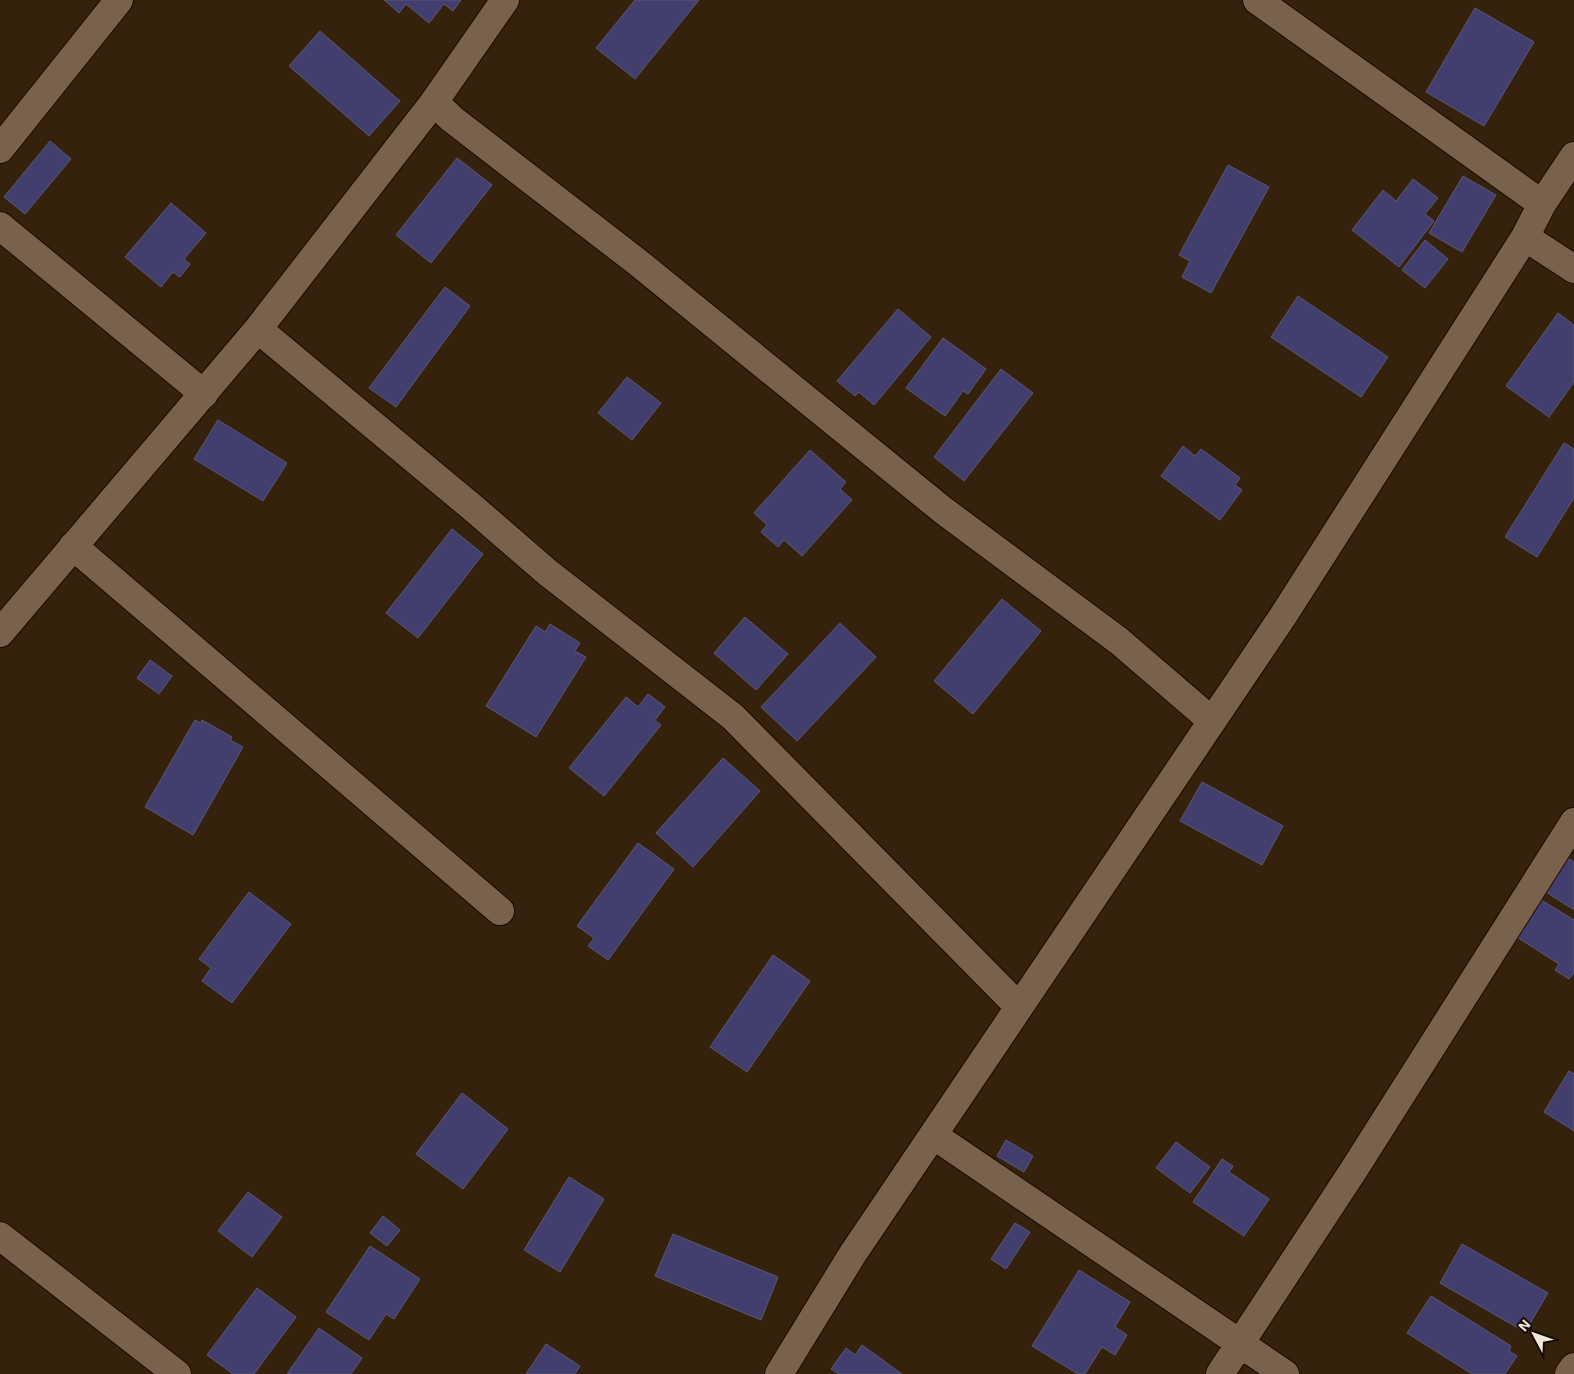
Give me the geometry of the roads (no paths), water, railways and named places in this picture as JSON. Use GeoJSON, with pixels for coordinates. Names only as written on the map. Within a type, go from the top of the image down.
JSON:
{"type":"FeatureCollection","features":[{"type":"Feature","properties":{"kind":"street"},"geometry":{"type":"LineString","coordinates":[[0,149],[119,0]]}},
{"type":"Feature","properties":{"kind":"street"},"geometry":{"type":"LineString","coordinates":[[0,633],[258,329],[434,102],[506,0]]}},
{"type":"Feature","properties":{"kind":"street"},"geometry":{"type":"LineString","coordinates":[[1258,0],[1542,204]]}},
{"type":"Feature","properties":{"kind":"street"},"geometry":{"type":"LineString","coordinates":[[434,102],[452,119],[636,261],[944,511],[1119,641],[1212,720]]}},
{"type":"Feature","properties":{"kind":"street"},"geometry":{"type":"LineString","coordinates":[[779,1374],[852,1255],[1283,616],[1526,237],[1542,204],[1574,156]]}},
{"type":"Feature","properties":{"kind":"street"},"geometry":{"type":"LineString","coordinates":[[0,226],[204,394]]}},
{"type":"Feature","properties":{"kind":"street"},"geometry":{"type":"LineString","coordinates":[[1526,237],[1574,269]]}},
{"type":"Feature","properties":{"kind":"street"},"geometry":{"type":"LineString","coordinates":[[258,329],[547,572],[733,717],[1019,1007]]}},
{"type":"Feature","properties":{"kind":"street"},"geometry":{"type":"LineString","coordinates":[[73,546],[500,911]]}},
{"type":"Feature","properties":{"kind":"street"},"geometry":{"type":"LineString","coordinates":[[1220,1374],[1353,1171],[1574,822]]}},
{"type":"Feature","properties":{"kind":"street"},"geometry":{"type":"LineString","coordinates":[[933,1135],[1285,1374]]}},
{"type":"Feature","properties":{"kind":"street"},"geometry":{"type":"LineString","coordinates":[[0,1236],[177,1374]]}},
{"type":"Feature","properties":{"kind":"street"},"geometry":{"type":"LineString","coordinates":[[1569,1374],[1574,1366]]}}]}
